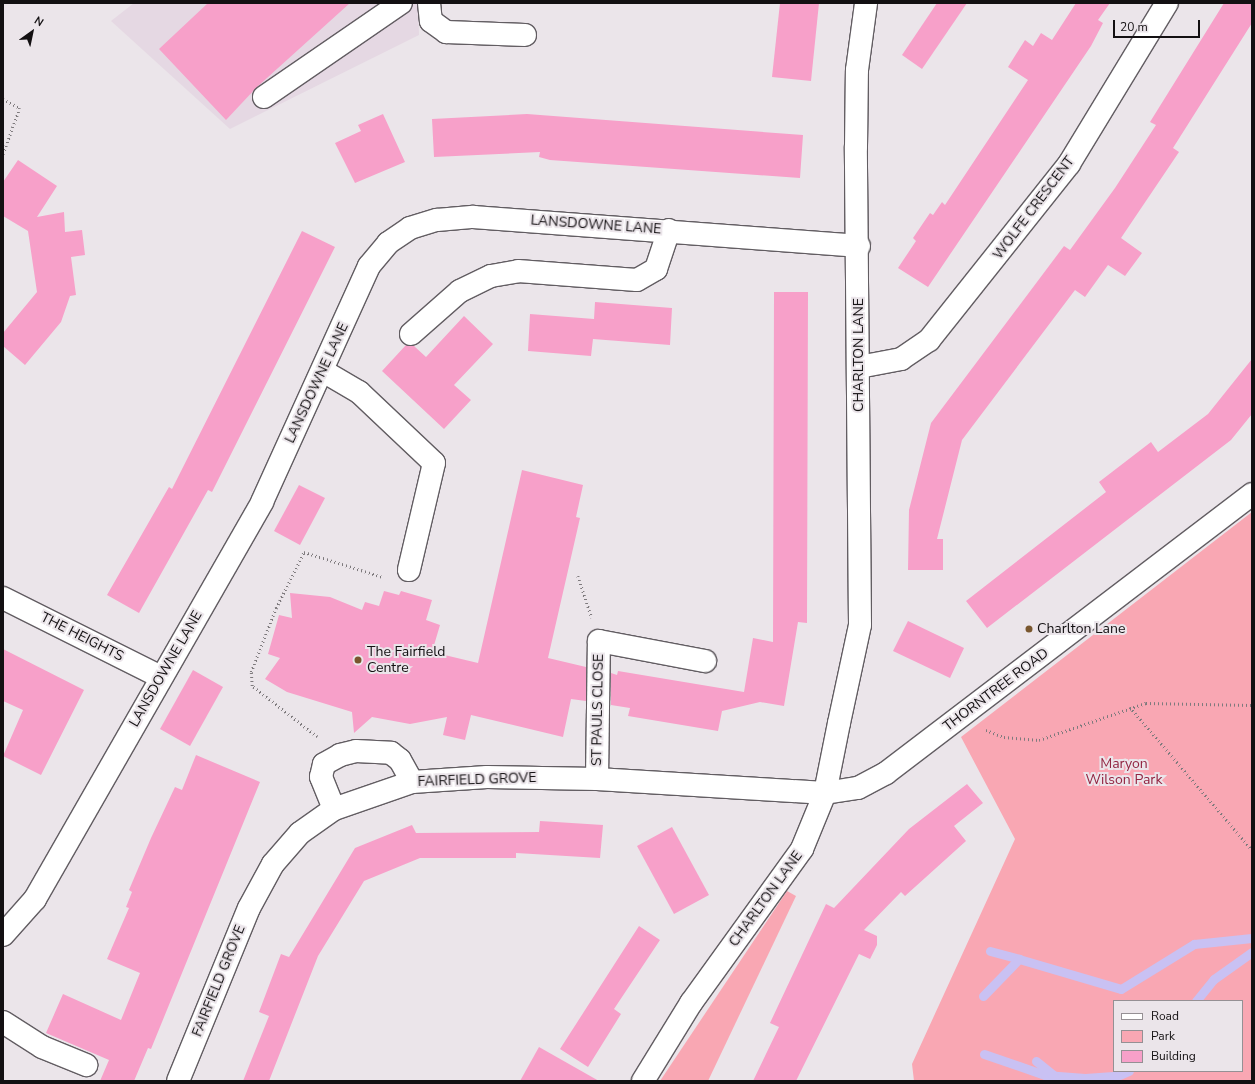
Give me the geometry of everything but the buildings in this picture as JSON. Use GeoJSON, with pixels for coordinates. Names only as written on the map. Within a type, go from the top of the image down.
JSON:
{"type":"FeatureCollection","features":[{"type":"Feature","properties":{"kind":"street"},"geometry":{"type":"LineString","coordinates":[[264,97],[401,3]]}},
{"type":"Feature","properties":{"kind":"street"},"geometry":{"type":"LineString","coordinates":[[429,3],[431,21],[446,32],[525,35]]}},
{"type":"Feature","properties":{"kind":"street","name":"CHARLTON LANE"},"geometry":{"type":"LineString","coordinates":[[643,1081],[691,1003],[802,850],[825,793],[860,625],[857,70],[866,3]]}},
{"type":"Feature","properties":{"kind":"street","name":"WOLFE CRESCENT"},"geometry":{"type":"LineString","coordinates":[[859,367],[901,359],[934,334],[1069,164],[1167,3]]}},
{"type":"Feature","properties":{"kind":"street","name":"LANSDOWNE LANE"},"geometry":{"type":"LineString","coordinates":[[3,935],[35,899],[262,502],[323,371],[369,266],[388,243],[410,228],[437,220],[474,217],[669,230],[859,246]]}},
{"type":"Feature","properties":{"kind":"street"},"geometry":{"type":"LineString","coordinates":[[411,334],[460,291],[491,276],[518,271],[637,280],[656,269],[669,230]]}},
{"type":"Feature","properties":{"kind":"street"},"geometry":{"type":"LineString","coordinates":[[323,371],[359,392],[434,463],[409,570]]}},
{"type":"Feature","properties":{"kind":"street","name":"THORNTREE ROAD"},"geometry":{"type":"LineString","coordinates":[[825,793],[858,788],[886,773],[1252,494]]}},
{"type":"Feature","properties":{"kind":"street","name":"THE HEIGHTS"},"geometry":{"type":"LineString","coordinates":[[3,598],[161,677]]}},
{"type":"Feature","properties":{"kind":"street","name":"ST PAULS CLOSE"},"geometry":{"type":"LineString","coordinates":[[597,779],[599,641],[705,661]]}},
{"type":"Feature","properties":{"kind":"street"},"geometry":{"type":"LineString","coordinates":[[334,809],[322,777],[324,764],[333,759],[356,751],[391,753],[400,760],[412,782]]}},
{"type":"Feature","properties":{"kind":"street","name":"FAIRFIELD GROVE"},"geometry":{"type":"LineString","coordinates":[[178,1081],[249,908],[273,864],[300,833],[334,809],[412,782],[487,777],[597,779],[825,793]]}},
{"type":"Feature","properties":{"kind":"street"},"geometry":{"type":"LineString","coordinates":[[3,1022],[42,1047],[86,1065]]}},
{"type":"Feature","properties":{"kind":"path"},"geometry":{"type":"LineString","coordinates":[[3,99],[20,108],[3,155]]}},
{"type":"Feature","properties":{"kind":"path"},"geometry":{"type":"LineString","coordinates":[[333,759],[330,744],[306,732],[252,686],[251,672],[276,608],[304,552],[390,578],[409,570]]}},
{"type":"Feature","properties":{"kind":"path","name":"ST PAULS CLOSE"},"geometry":{"type":"LineString","coordinates":[[578,576],[599,641]]}},
{"type":"Feature","properties":{"kind":"path"},"geometry":{"type":"LineString","coordinates":[[957,720],[972,738],[982,730],[1009,738],[1039,740],[1130,707],[1146,703],[1252,705]]}},
{"type":"Feature","properties":{"kind":"path"},"geometry":{"type":"LineString","coordinates":[[1130,707],[1252,850]]}},
{"type":"Feature","properties":{"kind":"shaded area"},"geometry":{"type":"Polygon","coordinates":[[[134,3],[418,3],[419,35],[230,129],[111,21],[134,3]]]}},
{"type":"Feature","properties":{"kind":"green space","name":"Maryon Wilson Park"},"geometry":{"type":"Polygon","coordinates":[[[1252,512],[1252,1081],[914,1081],[912,1064],[1015,839],[961,737],[1252,512]]]}},
{"type":"Feature","properties":{"kind":"green space"},"geometry":{"type":"Polygon","coordinates":[[[787,891],[796,896],[708,1081],[660,1081],[787,891]]]}},
{"type":"Feature","properties":{"kind":"waterway"},"geometry":{"type":"LineString","coordinates":[[983,996],[1019,959],[1121,989],[1194,944],[1252,938]]}},
{"type":"Feature","properties":{"kind":"waterway"},"geometry":{"type":"LineString","coordinates":[[990,951],[1019,959]]}},
{"type":"Feature","properties":{"kind":"waterway"},"geometry":{"type":"LineString","coordinates":[[1197,1000],[1214,979],[1252,952]]}},
{"type":"Feature","properties":{"kind":"waterway"},"geometry":{"type":"LineString","coordinates":[[984,1054],[1045,1075],[1085,1078],[1117,1076],[1127,1072]]}},
{"type":"Feature","properties":{"kind":"waterway"},"geometry":{"type":"LineString","coordinates":[[1036,1061],[1053,1075]]}},
{"type":"Feature","properties":{"kind":"place","name":"Charlton Lane"},"geometry":{"type":"Point","coordinates":[1029,629]}},
{"type":"Feature","properties":{"kind":"place","name":"The Fairfield Centre"},"geometry":{"type":"Point","coordinates":[358,660]}}]}
